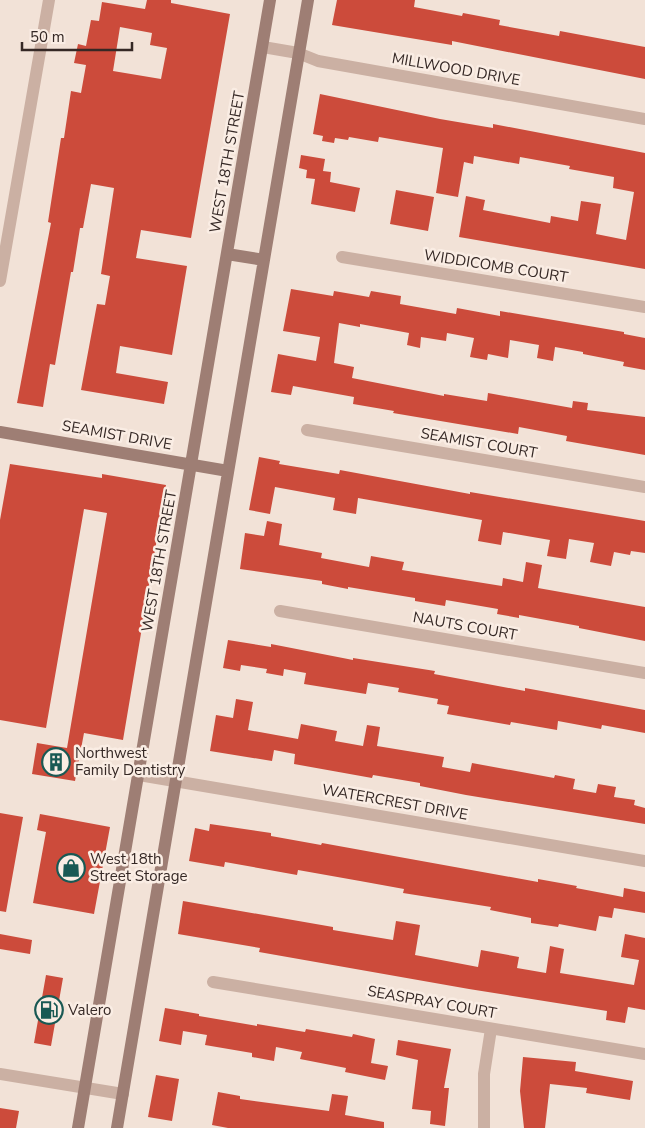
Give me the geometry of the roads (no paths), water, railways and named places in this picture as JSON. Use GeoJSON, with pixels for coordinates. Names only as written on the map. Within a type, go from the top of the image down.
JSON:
{"type":"FeatureCollection","features":[{"type":"Feature","properties":{"kind":"main road","name":"WEST 18TH STREET"},"geometry":{"type":"LineString","coordinates":[[78,1128],[270,0]]}},
{"type":"Feature","properties":{"kind":"main road"},"geometry":{"type":"LineString","coordinates":[[117,1128],[308,0]]}},
{"type":"Feature","properties":{"kind":"main road"},"geometry":{"type":"LineString","coordinates":[[227,254],[264,260]]}},
{"type":"Feature","properties":{"kind":"main road","name":"SEAMIST DRIVE"},"geometry":{"type":"LineString","coordinates":[[0,432],[228,471]]}},
{"type":"Feature","properties":{"kind":"street"},"geometry":{"type":"LineString","coordinates":[[0,282],[49,0]]}},
{"type":"Feature","properties":{"kind":"street","name":"MILLWOOD DRIVE"},"geometry":{"type":"LineString","coordinates":[[263,47],[298,53],[318,61],[645,119]]}},
{"type":"Feature","properties":{"kind":"street","name":"WIDDICOMB COURT"},"geometry":{"type":"LineString","coordinates":[[342,257],[645,307]]}},
{"type":"Feature","properties":{"kind":"street","name":"SEAMIST COURT"},"geometry":{"type":"LineString","coordinates":[[307,430],[645,487]]}},
{"type":"Feature","properties":{"kind":"street","name":"NAUTS COURT"},"geometry":{"type":"LineString","coordinates":[[280,611],[645,673]]}},
{"type":"Feature","properties":{"kind":"street","name":"WATERCREST DRIVE"},"geometry":{"type":"LineString","coordinates":[[139,775],[645,861]]}},
{"type":"Feature","properties":{"kind":"street","name":"SEASPRAY COURT"},"geometry":{"type":"LineString","coordinates":[[213,982],[645,1054]]}},
{"type":"Feature","properties":{"kind":"street"},"geometry":{"type":"LineString","coordinates":[[484,1128],[484,1074],[491,1029]]}},
{"type":"Feature","properties":{"kind":"street"},"geometry":{"type":"LineString","coordinates":[[0,1074],[123,1094]]}},
{"type":"Feature","properties":{"kind":"place","name":"Northwest Family Dentistry"},"geometry":{"type":"Point","coordinates":[56,762]}},
{"type":"Feature","properties":{"kind":"place","name":"West 18th Street Storage"},"geometry":{"type":"Point","coordinates":[71,868]}},
{"type":"Feature","properties":{"kind":"place","name":"Valero"},"geometry":{"type":"Point","coordinates":[49,1010]}}]}
